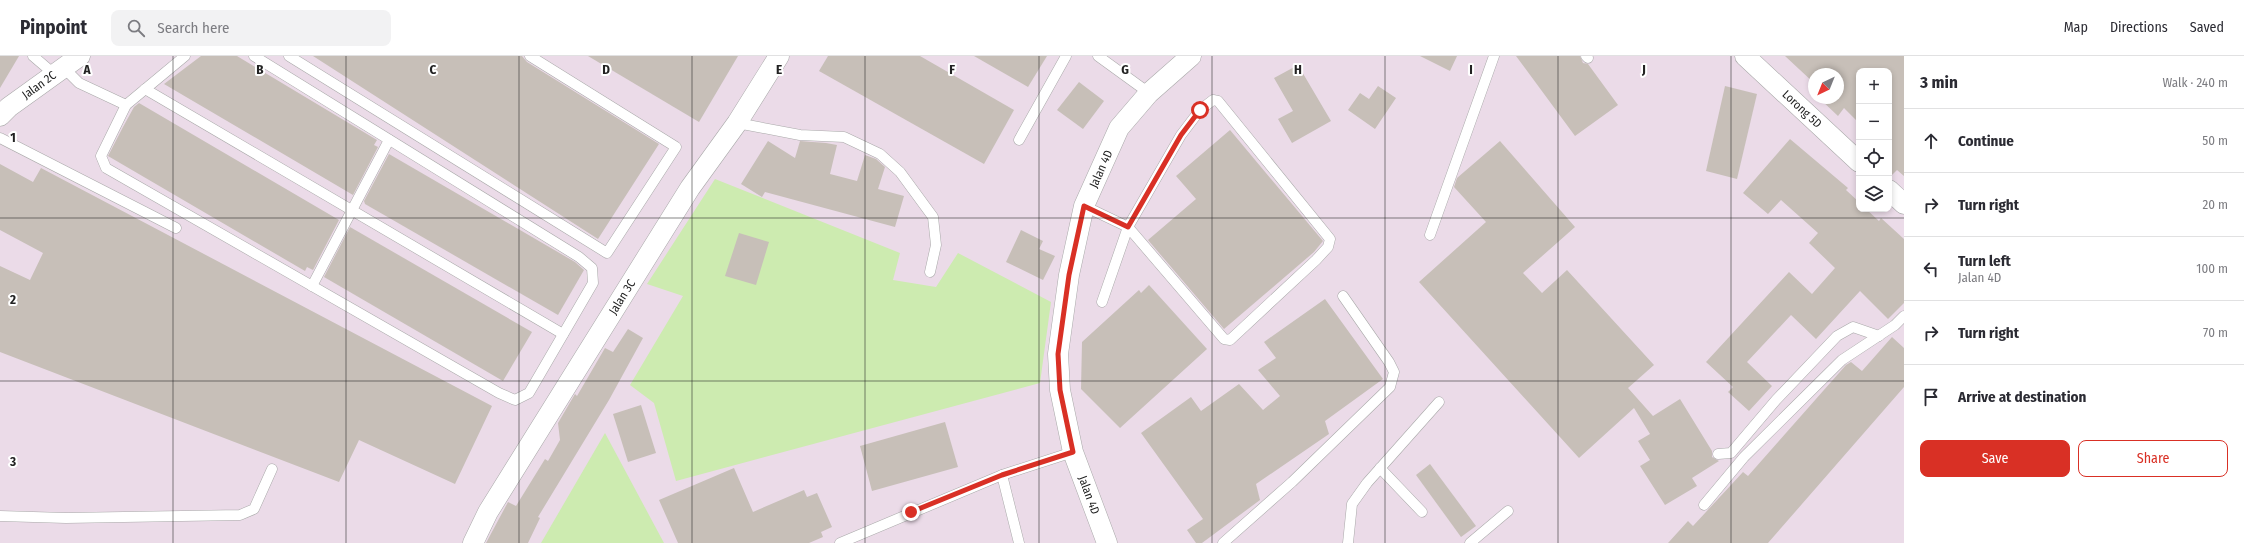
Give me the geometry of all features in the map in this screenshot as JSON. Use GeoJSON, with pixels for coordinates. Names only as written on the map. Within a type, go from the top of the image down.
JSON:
{"type":"FeatureCollection","features":[{"type":"Feature","properties":{"kind":"street","name":"Jalan 2C"},"geometry":{"type":"LineString","coordinates":[[0,116],[80,56]]}},
{"type":"Feature","properties":{"kind":"street","name":"Jalan 3C"},"geometry":{"type":"LineString","coordinates":[[473,543],[488,512],[690,188],[737,123],[779,56]]}},
{"type":"Feature","properties":{"kind":"street","name":"Jalan 4D"},"geometry":{"type":"LineString","coordinates":[[1107,543],[1073,452],[1060,390],[1058,354],[1069,275],[1084,206],[1119,128],[1149,93],[1191,56]]}},
{"type":"Feature","properties":{"kind":"street","name":"Lorong 5D"},"geometry":{"type":"LineString","coordinates":[[1745,56],[1856,159]]}},
{"type":"Feature","properties":{"kind":"street"},"geometry":{"type":"LineString","coordinates":[[1892,193],[1904,204]]}},
{"type":"Feature","properties":{"kind":"lane"},"geometry":{"type":"LineString","coordinates":[[33,56],[80,83],[126,105]]}},
{"type":"Feature","properties":{"kind":"lane"},"geometry":{"type":"LineString","coordinates":[[185,56],[126,105],[101,156],[106,168],[515,400],[529,393],[593,283],[592,268],[580,258],[254,56]]}},
{"type":"Feature","properties":{"kind":"lane"},"geometry":{"type":"LineString","coordinates":[[289,56],[607,253],[676,147],[530,56]]}},
{"type":"Feature","properties":{"kind":"lane"},"geometry":{"type":"LineString","coordinates":[[1019,140],[1066,56]]}},
{"type":"Feature","properties":{"kind":"lane"},"geometry":{"type":"LineString","coordinates":[[1098,56],[1149,93]]}},
{"type":"Feature","properties":{"kind":"lane"},"geometry":{"type":"LineString","coordinates":[[1430,235],[1494,56]]}},
{"type":"Feature","properties":{"kind":"lane"},"geometry":{"type":"LineString","coordinates":[[146,88],[563,334]]}},
{"type":"Feature","properties":{"kind":"lane"},"geometry":{"type":"LineString","coordinates":[[1084,206],[1128,227],[1224,339],[1230,340],[1316,260],[1328,247],[1330,239],[1218,101],[1213,100],[1200,110],[1181,135],[1128,227],[1102,302]]}},
{"type":"Feature","properties":{"kind":"lane"},"geometry":{"type":"LineString","coordinates":[[737,123],[800,135],[844,137],[880,154],[913,188],[933,218],[936,245],[930,272]]}},
{"type":"Feature","properties":{"kind":"lane"},"geometry":{"type":"LineString","coordinates":[[0,138],[176,228]]}},
{"type":"Feature","properties":{"kind":"lane"},"geometry":{"type":"LineString","coordinates":[[312,286],[390,140]]}},
{"type":"Feature","properties":{"kind":"lane"},"geometry":{"type":"LineString","coordinates":[[1223,543],[1292,482],[1390,387],[1394,372],[1389,362],[1343,296]]}},
{"type":"Feature","properties":{"kind":"lane"},"geometry":{"type":"LineString","coordinates":[[1704,505],[1744,456],[1837,365],[1895,325],[1904,316]]}},
{"type":"Feature","properties":{"kind":"lane"},"geometry":{"type":"LineString","coordinates":[[1718,454],[1732,452],[1776,400],[1837,336],[1853,327],[1879,336]]}},
{"type":"Feature","properties":{"kind":"lane"},"geometry":{"type":"LineString","coordinates":[[1348,543],[1352,504],[1380,468],[1439,402]]}},
{"type":"Feature","properties":{"kind":"lane"},"geometry":{"type":"LineString","coordinates":[[840,543],[1002,475],[1073,452]]}},
{"type":"Feature","properties":{"kind":"lane"},"geometry":{"type":"LineString","coordinates":[[1380,468],[1422,512]]}},
{"type":"Feature","properties":{"kind":"lane"},"geometry":{"type":"LineString","coordinates":[[0,516],[66,518],[240,515],[254,509],[272,469]]}},
{"type":"Feature","properties":{"kind":"lane"},"geometry":{"type":"LineString","coordinates":[[1002,475],[1019,543]]}},
{"type":"Feature","properties":{"kind":"lane"},"geometry":{"type":"LineString","coordinates":[[1470,543],[1508,511]]}},
{"type":"Feature","properties":{"kind":"shaded area"},"geometry":{"type":"Polygon","coordinates":[[[0,56],[1904,56],[1904,543],[0,543],[0,56]]]}},
{"type":"Feature","properties":{"kind":"green space"},"geometry":{"type":"Polygon","coordinates":[[[715,179],[900,253],[893,280],[936,287],[958,253],[1051,302],[1040,383],[676,481],[654,403],[630,385],[683,296],[647,284],[715,179]]]}},
{"type":"Feature","properties":{"kind":"green space"},"geometry":{"type":"Polygon","coordinates":[[[605,433],[664,543],[541,543],[605,433]]]}},
{"type":"Feature","properties":{"kind":"building"},"geometry":{"type":"Polygon","coordinates":[[[0,56],[19,56],[0,88],[0,56]]]}},
{"type":"Feature","properties":{"kind":"building"},"geometry":{"type":"Polygon","coordinates":[[[201,56],[237,56],[377,140],[374,145],[378,147],[353,195],[164,84],[201,56]]]}},
{"type":"Feature","properties":{"kind":"building"},"geometry":{"type":"Polygon","coordinates":[[[313,56],[522,56],[527,62],[659,144],[598,239],[313,56]]]}},
{"type":"Feature","properties":{"kind":"building"},"geometry":{"type":"Polygon","coordinates":[[[588,56],[738,56],[699,122],[588,56]]]}},
{"type":"Feature","properties":{"kind":"building"},"geometry":{"type":"Polygon","coordinates":[[[828,56],[920,56],[1014,110],[984,164],[819,71],[828,56]]]}},
{"type":"Feature","properties":{"kind":"building"},"geometry":{"type":"Polygon","coordinates":[[[974,56],[1047,56],[1028,87],[974,56]]]}},
{"type":"Feature","properties":{"kind":"building"},"geometry":{"type":"Polygon","coordinates":[[[1420,56],[1457,56],[1450,71],[1420,56]]]}},
{"type":"Feature","properties":{"kind":"building"},"geometry":{"type":"Polygon","coordinates":[[[1516,56],[1580,56],[1583,63],[1588,64],[1618,105],[1575,136],[1516,56]]]}},
{"type":"Feature","properties":{"kind":"building"},"geometry":{"type":"Polygon","coordinates":[[[1785,56],[1904,56],[1904,176],[1897,170],[1892,175],[1892,68],[1856,68],[1856,120],[1844,108],[1838,116],[1825,104],[1844,104],[1844,68],[1808,68],[1808,77],[1785,56]]]}},
{"type":"Feature","properties":{"kind":"building"},"geometry":{"type":"Polygon","coordinates":[[[1298,65],[1331,121],[1292,143],[1278,119],[1293,111],[1274,78],[1298,65]]]}},
{"type":"Feature","properties":{"kind":"building"},"geometry":{"type":"Polygon","coordinates":[[[1079,82],[1104,101],[1083,129],[1057,110],[1079,82]]]}},
{"type":"Feature","properties":{"kind":"building"},"geometry":{"type":"Polygon","coordinates":[[[1378,86],[1396,98],[1375,129],[1348,110],[1360,93],[1369,99],[1378,86]]]}},
{"type":"Feature","properties":{"kind":"building"},"geometry":{"type":"Polygon","coordinates":[[[1725,86],[1757,94],[1737,179],[1706,171],[1725,86]]]}},
{"type":"Feature","properties":{"kind":"building"},"geometry":{"type":"Polygon","coordinates":[[[139,103],[339,220],[313,270],[307,267],[305,271],[108,156],[134,107],[139,103]]]}},
{"type":"Feature","properties":{"kind":"building"},"geometry":{"type":"Polygon","coordinates":[[[1230,130],[1323,241],[1314,252],[1224,329],[1148,240],[1196,199],[1176,176],[1230,130]]]}},
{"type":"Feature","properties":{"kind":"building"},"geometry":{"type":"Polygon","coordinates":[[[1790,139],[1848,188],[1846,190],[1856,199],[1856,212],[1869,212],[1879,221],[1881,218],[1904,239],[1904,303],[1888,319],[1860,291],[1816,339],[1791,315],[1747,362],[1772,386],[1749,411],[1728,392],[1733,387],[1706,362],[1789,272],[1812,294],[1835,268],[1809,243],[1818,233],[1781,200],[1768,214],[1743,193],[1790,139]]]}},
{"type":"Feature","properties":{"kind":"building"},"geometry":{"type":"Polygon","coordinates":[[[768,141],[795,158],[800,141],[837,145],[830,174],[857,181],[865,155],[876,159],[885,167],[878,189],[904,196],[895,227],[765,192],[762,197],[741,184],[768,141]]]}},
{"type":"Feature","properties":{"kind":"building"},"geometry":{"type":"Polygon","coordinates":[[[1500,141],[1575,227],[1523,273],[1542,293],[1567,270],[1654,365],[1628,388],[1653,416],[1680,399],[1712,451],[1712,457],[1719,461],[1692,478],[1697,486],[1665,505],[1640,466],[1650,460],[1638,441],[1650,434],[1634,408],[1579,458],[1419,282],[1486,222],[1454,187],[1457,178],[1500,141]]]}},
{"type":"Feature","properties":{"kind":"building"},"geometry":{"type":"Polygon","coordinates":[[[389,154],[575,262],[584,270],[558,315],[365,204],[364,201],[389,154]]]}},
{"type":"Feature","properties":{"kind":"building"},"geometry":{"type":"Polygon","coordinates":[[[0,164],[33,182],[41,168],[492,406],[455,484],[359,440],[339,482],[0,352],[0,266],[30,280],[43,253],[0,230],[0,164]]]}},
{"type":"Feature","properties":{"kind":"building"},"geometry":{"type":"Polygon","coordinates":[[[350,227],[532,332],[503,381],[324,277],[350,227]]]}},
{"type":"Feature","properties":{"kind":"building"},"geometry":{"type":"Polygon","coordinates":[[[1021,230],[1043,241],[1039,249],[1055,256],[1043,280],[1006,262],[1021,230]]]}},
{"type":"Feature","properties":{"kind":"building"},"geometry":{"type":"Polygon","coordinates":[[[739,233],[769,242],[756,285],[725,276],[739,233]]]}},
{"type":"Feature","properties":{"kind":"building"},"geometry":{"type":"Polygon","coordinates":[[[1149,285],[1207,349],[1120,428],[1081,389],[1082,342],[1139,290],[1141,293],[1149,285]]]}},
{"type":"Feature","properties":{"kind":"building"},"geometry":{"type":"Polygon","coordinates":[[[1325,299],[1383,379],[1325,421],[1329,434],[1256,484],[1260,500],[1202,543],[1196,543],[1187,530],[1203,519],[1141,433],[1191,397],[1201,411],[1239,384],[1263,410],[1280,396],[1258,370],[1276,358],[1264,342],[1325,299]]]}},
{"type":"Feature","properties":{"kind":"building"},"geometry":{"type":"Polygon","coordinates":[[[628,329],[643,338],[609,400],[538,517],[540,518],[528,543],[486,543],[508,502],[516,506],[545,459],[548,461],[560,440],[558,423],[575,394],[577,396],[605,348],[613,352],[628,329]]]}},
{"type":"Feature","properties":{"kind":"building"},"geometry":{"type":"Polygon","coordinates":[[[1892,337],[1904,348],[1904,387],[1768,543],[1668,543],[1688,521],[1693,526],[1743,472],[1748,476],[1846,365],[1851,362],[1862,371],[1892,337]]]}},
{"type":"Feature","properties":{"kind":"building"},"geometry":{"type":"Polygon","coordinates":[[[641,405],[656,453],[628,462],[613,414],[641,405]]]}},
{"type":"Feature","properties":{"kind":"building"},"geometry":{"type":"Polygon","coordinates":[[[945,422],[958,467],[872,491],[860,446],[945,422]]]}},
{"type":"Feature","properties":{"kind":"building"},"geometry":{"type":"Polygon","coordinates":[[[1430,464],[1476,526],[1461,537],[1416,475],[1430,464]]]}},
{"type":"Feature","properties":{"kind":"building"},"geometry":{"type":"Polygon","coordinates":[[[734,468],[753,512],[804,490],[807,497],[817,493],[832,527],[821,532],[823,537],[809,543],[678,543],[659,500],[734,468]]]}},
{"type":"Feature","properties":{"kind":"route"},"geometry":{"type":"LineString","coordinates":[[911,512],[1002,475],[1073,452],[1060,390],[1058,354],[1069,275],[1084,206],[1128,227],[1181,135],[1200,110]]}}]}
